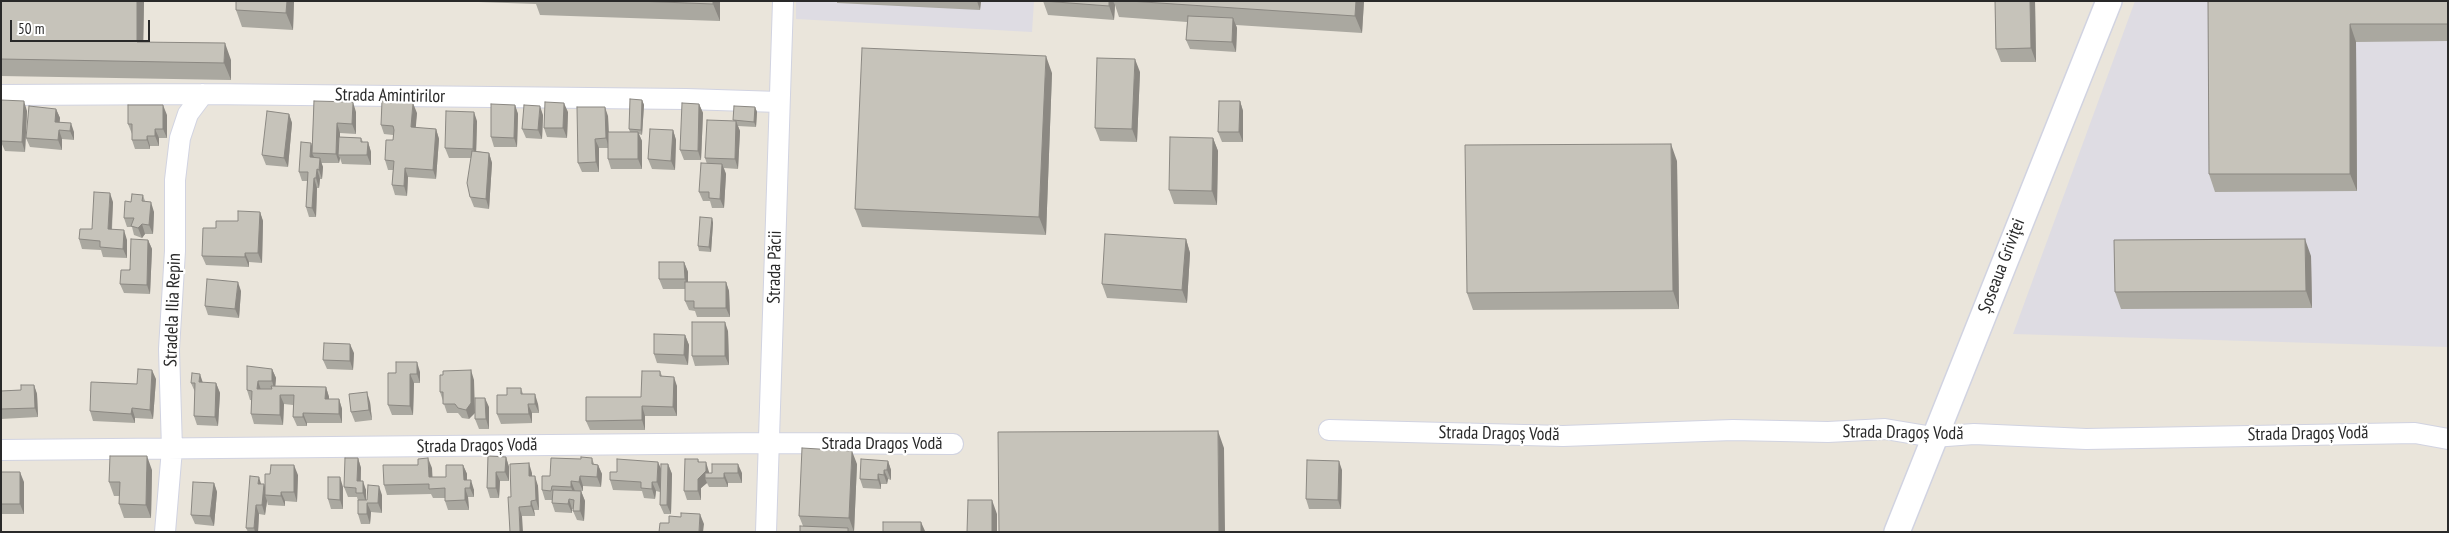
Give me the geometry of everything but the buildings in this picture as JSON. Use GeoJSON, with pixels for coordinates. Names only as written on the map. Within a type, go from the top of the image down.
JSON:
{"type":"FeatureCollection","features":[{"type":"Feature","properties":{"kind":"street","name":"Strada Păcii"},"geometry":{"type":"LineString","coordinates":[[766,532],[783,1]]}},
{"type":"Feature","properties":{"kind":"street","name":"Șoseaua Griviţei"},"geometry":{"type":"LineString","coordinates":[[1897,532],[1933,437],[1986,311],[1994,284],[2109,1]]}},
{"type":"Feature","properties":{"kind":"street","name":"Strada Amintirilor"},"geometry":{"type":"LineString","coordinates":[[1,95],[203,94],[686,99],[779,102]]}},
{"type":"Feature","properties":{"kind":"street","name":"Stradela Ilia Repin"},"geometry":{"type":"LineString","coordinates":[[165,532],[172,449],[169,349],[176,251],[175,180],[180,138],[188,114],[203,94]]}},
{"type":"Feature","properties":{"kind":"street","name":"Strada Dragoș Vodă"},"geometry":{"type":"LineString","coordinates":[[1329,430],[1563,436],[1733,430],[1828,432],[1885,430],[1933,437],[1974,434],[2086,439],[2415,433],[2448,439]]}},
{"type":"Feature","properties":{"kind":"street","name":"Strada Dragoș Vodă"},"geometry":{"type":"LineString","coordinates":[[1,450],[770,443],[953,444]]}},
{"type":"Feature","properties":{"kind":"shaded area"},"geometry":{"type":"Polygon","coordinates":[[[796,1],[1034,1],[1032,32],[796,19],[796,1]]]}},
{"type":"Feature","properties":{"kind":"shaded area"},"geometry":{"type":"Polygon","coordinates":[[[2135,1],[2448,1],[2448,347],[2013,334],[2135,1]]]}}]}
